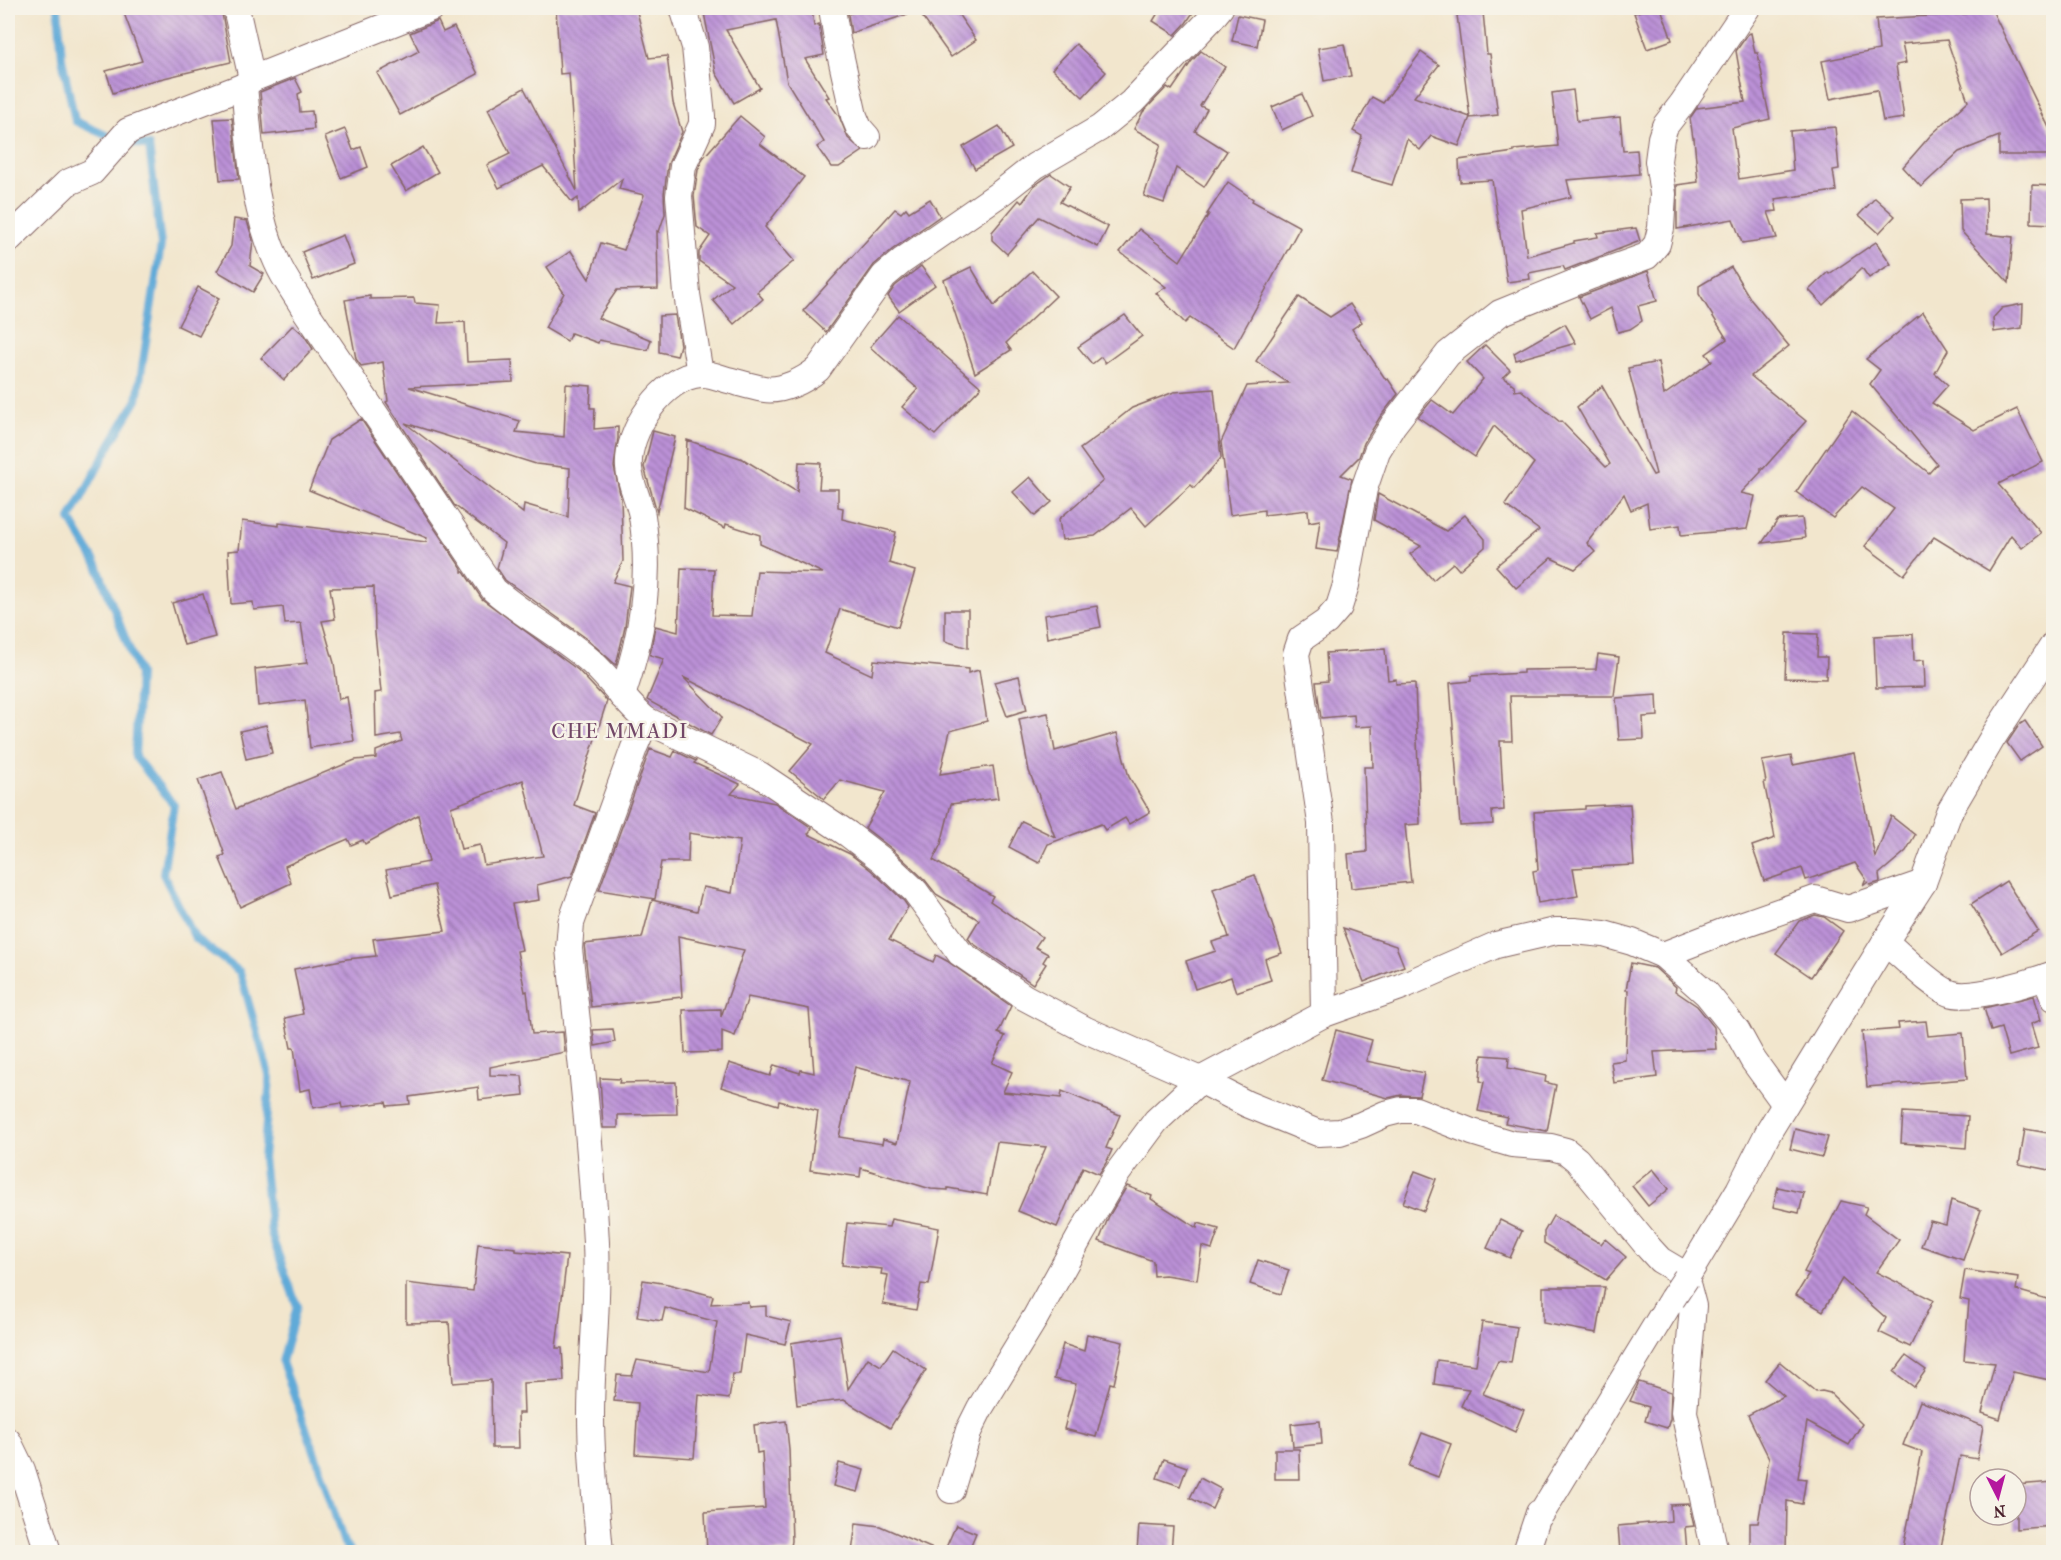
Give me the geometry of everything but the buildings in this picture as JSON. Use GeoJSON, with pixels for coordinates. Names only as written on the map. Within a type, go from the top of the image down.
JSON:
{"type":"FeatureCollection","features":[{"type":"Feature","properties":{"kind":"street"},"geometry":{"type":"LineString","coordinates":[[236,8],[248,82],[259,206],[277,263],[305,310],[494,590],[508,603],[583,654],[646,720],[760,775],[848,834],[882,860],[915,891],[960,953],[1024,997],[1086,1030],[1200,1080],[1247,1104],[1318,1133],[1340,1132],[1385,1114],[1401,1110],[1416,1110],[1472,1132],[1512,1144],[1551,1147],[1566,1151],[1577,1160],[1649,1248],[1682,1284]]}},
{"type":"Feature","properties":{"kind":"street"},"geometry":{"type":"LineString","coordinates":[[8,240],[67,183],[92,172],[128,131],[431,8]]}},
{"type":"Feature","properties":{"kind":"street"},"geometry":{"type":"LineString","coordinates":[[683,8],[695,47],[702,116],[702,124],[683,166],[679,196],[687,294],[700,374]]}},
{"type":"Feature","properties":{"kind":"street"},"geometry":{"type":"LineString","coordinates":[[832,8],[854,116],[859,128],[867,137]]}},
{"type":"Feature","properties":{"kind":"street"},"geometry":{"type":"LineString","coordinates":[[622,696],[643,619],[646,590],[642,516],[629,469],[630,450],[645,415],[663,393],[682,379],[700,374],[765,389],[780,388],[813,373],[884,276],[1035,166],[1100,128],[1132,102],[1220,8]]}},
{"type":"Feature","properties":{"kind":"street"},"geometry":{"type":"LineString","coordinates":[[1324,1014],[1321,823],[1296,654],[1301,639],[1326,622],[1340,607],[1364,489],[1377,451],[1393,425],[1448,354],[1500,313],[1647,256],[1657,244],[1661,228],[1663,194],[1658,161],[1665,126],[1747,8]]}},
{"type":"Feature","properties":{"kind":"street"},"geometry":{"type":"LineString","coordinates":[[1526,1552],[1539,1514],[1739,1190],[1785,1104],[1923,884],[1949,812],[1993,737],[2054,644]]}},
{"type":"Feature","properties":{"kind":"street"},"geometry":{"type":"LineString","coordinates":[[600,1552],[591,1415],[597,1294],[596,1243],[585,1099],[569,949],[571,923],[646,720]]}},
{"type":"Feature","properties":{"kind":"street"},"geometry":{"type":"LineString","coordinates":[[1663,955],[1815,899],[1848,909],[1923,884]]}},
{"type":"Feature","properties":{"kind":"street"},"geometry":{"type":"LineString","coordinates":[[951,1490],[969,1430],[980,1408],[1035,1318],[1116,1175],[1156,1121],[1200,1080],[1324,1014],[1400,987],[1496,945],[1556,931],[1604,934],[1632,942],[1663,955],[1707,994],[1737,1032],[1753,1060],[1785,1104]]}},
{"type":"Feature","properties":{"kind":"street"},"geometry":{"type":"LineString","coordinates":[[1885,942],[1939,988],[1951,994],[1997,991],[2051,983]]}},
{"type":"Feature","properties":{"kind":"street"},"geometry":{"type":"LineString","coordinates":[[1682,1284],[1681,1275],[1688,1287],[1693,1315],[1684,1412],[1715,1552]]}},
{"type":"Feature","properties":{"kind":"street"},"geometry":{"type":"LineString","coordinates":[[8,1441],[24,1478],[48,1552]]}},
{"type":"Feature","properties":{"kind":"waterway"},"geometry":{"type":"LineString","coordinates":[[58,8],[62,58],[75,121],[114,139]]}},
{"type":"Feature","properties":{"kind":"waterway"},"geometry":{"type":"LineString","coordinates":[[126,142],[149,146],[161,245],[137,400],[70,519],[97,565],[139,674],[135,757],[174,805],[163,874],[195,938],[240,972],[270,1078],[263,1158],[271,1234],[297,1306],[282,1362],[344,1543],[351,1552]]}},
{"type":"Feature","properties":{"kind":"district","name":"CHE MMADI"},"geometry":{"type":"Point","coordinates":[620,731]}}]}
